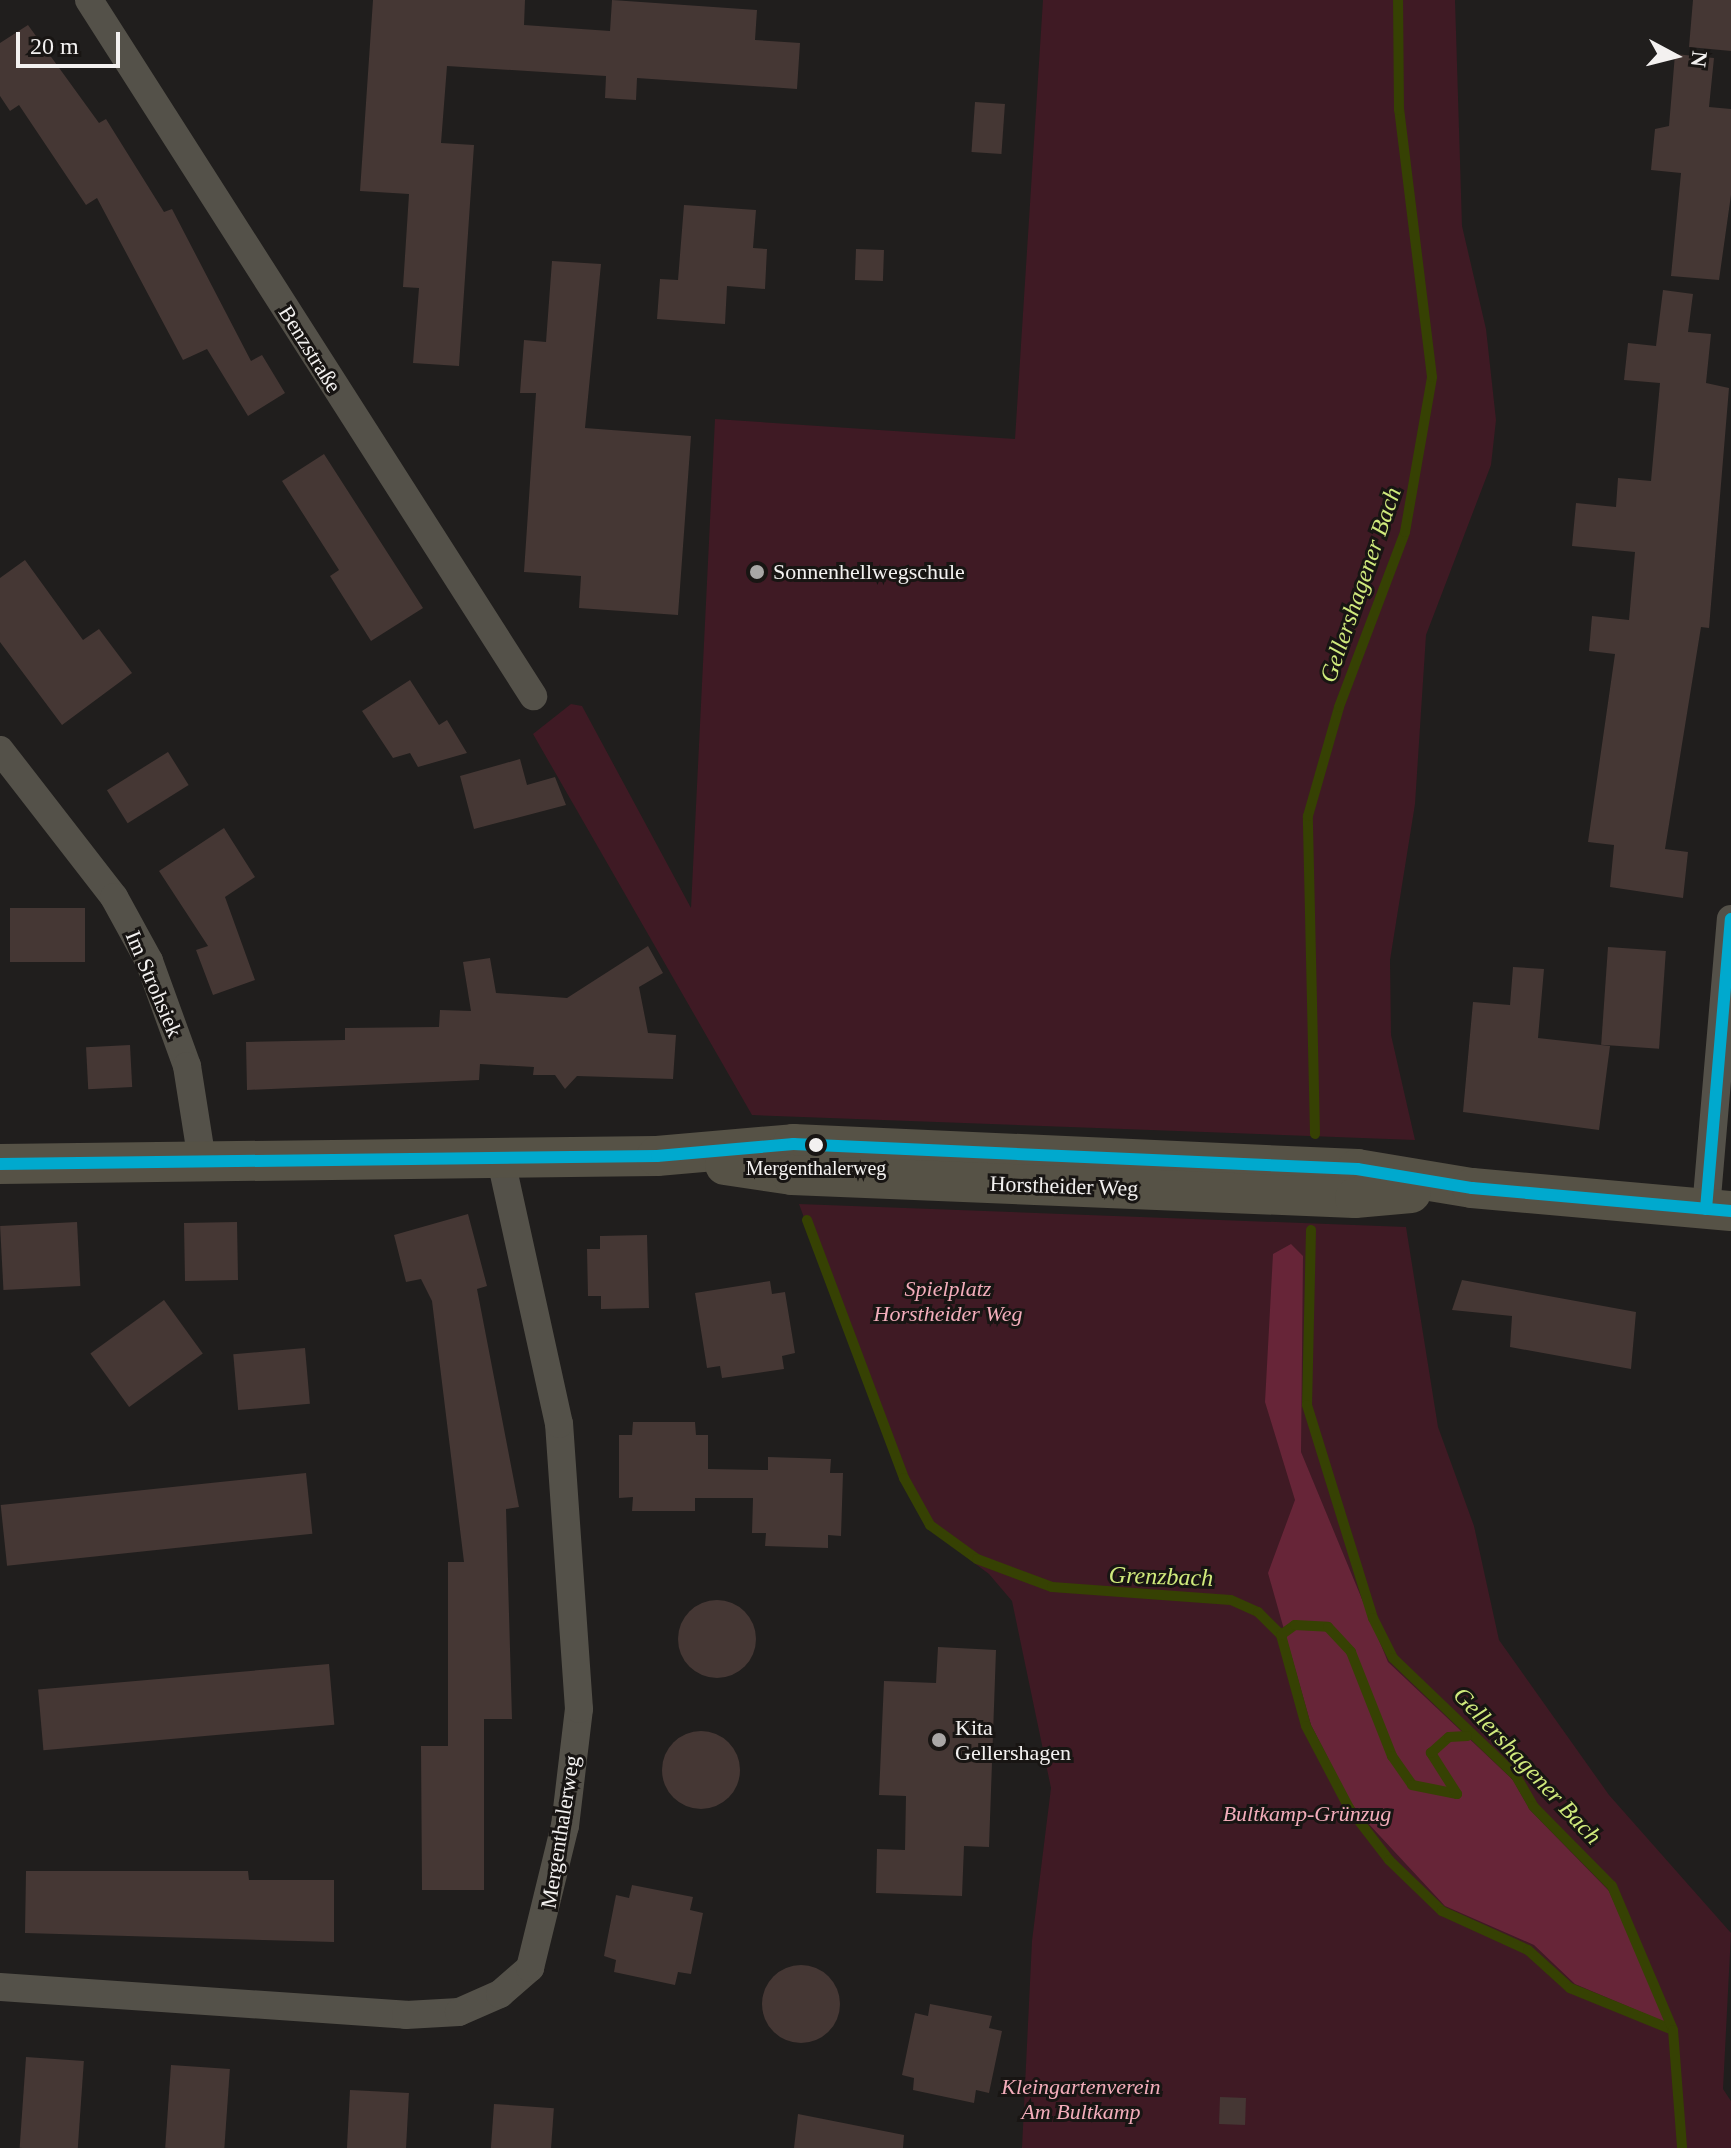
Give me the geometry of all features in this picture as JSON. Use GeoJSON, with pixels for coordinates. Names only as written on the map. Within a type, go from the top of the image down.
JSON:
{"type":"FeatureCollection","features":[{"type":"Feature","properties":{"kind":"street","name":"Benzstraße"},"geometry":{"type":"LineString","coordinates":[[89,0],[533,696]]}},
{"type":"Feature","properties":{"kind":"street","name":"Im Strohsiek"},"geometry":{"type":"LineString","coordinates":[[0,750],[114,897],[149,961],[187,1066],[202,1161]]}},
{"type":"Feature","properties":{"kind":"street"},"geometry":{"type":"LineString","coordinates":[[1718,1210],[1731,919]]}},
{"type":"Feature","properties":{"kind":"street","name":"Horstheider Weg"},"geometry":{"type":"LineString","coordinates":[[0,1164],[500,1155],[657,1156],[792,1175],[1355,1198],[1472,1188],[1718,1210]]}},
{"type":"Feature","properties":{"kind":"street","name":"Mergenthalerweg"},"geometry":{"type":"LineString","coordinates":[[0,1987],[406,2015],[459,2012],[500,1994],[530,1968],[565,1826],[579,1709],[559,1424],[500,1155]]}},
{"type":"Feature","properties":{"kind":"green space"},"geometry":{"type":"Polygon","coordinates":[[[1043,0],[1455,0],[1462,226],[1486,329],[1496,420],[1491,465],[1426,635],[1415,804],[1390,960],[1391,1035],[1415,1140],[752,1115],[533,734],[571,704],[582,706],[691,908],[715,419],[1015,439],[1043,0]]]}},
{"type":"Feature","properties":{"kind":"green space","name":"Bultkamp-Grünzug"},"geometry":{"type":"Polygon","coordinates":[[[799,1204],[1406,1227],[1438,1427],[1474,1526],[1499,1640],[1609,1795],[1731,1933],[1723,2089],[1731,2101],[1731,2148],[1022,2148],[1032,1941],[1051,1788],[1012,1601],[989,1574],[929,1529],[900,1479],[799,1204]]]}},
{"type":"Feature","properties":{"kind":"shaded area"},"geometry":{"type":"Polygon","coordinates":[[[1291,1244],[1303,1256],[1301,1452],[1388,1662],[1513,1780],[1530,1810],[1609,1891],[1667,2023],[1575,1984],[1534,1945],[1445,1906],[1353,1807],[1311,1725],[1268,1573],[1295,1500],[1265,1402],[1273,1254],[1291,1244]]]}},
{"type":"Feature","properties":{"kind":"building"},"geometry":{"type":"Polygon","coordinates":[[[373,0],[525,0],[524,25],[610,31],[612,0],[757,10],[755,40],[800,43],[797,89],[637,78],[636,100],[619,99],[605,98],[606,76],[447,66],[441,143],[474,145],[459,366],[413,363],[419,288],[403,287],[409,194],[360,191],[373,0]]]}},
{"type":"Feature","properties":{"kind":"building"},"geometry":{"type":"Polygon","coordinates":[[[1693,0],[1731,0],[1731,51],[1689,47],[1693,0]]]}},
{"type":"Feature","properties":{"kind":"building"},"geometry":{"type":"Polygon","coordinates":[[[28,25],[99,123],[106,119],[164,212],[172,209],[251,361],[262,355],[285,393],[248,416],[207,349],[183,360],[97,198],[86,205],[19,105],[10,111],[0,96],[0,43],[28,25]]]}},
{"type":"Feature","properties":{"kind":"building"},"geometry":{"type":"Polygon","coordinates":[[[1675,54],[1714,58],[1709,107],[1731,109],[1731,195],[1719,280],[1671,276],[1681,173],[1651,170],[1655,129],[1669,126],[1675,54]]]}},
{"type":"Feature","properties":{"kind":"building"},"geometry":{"type":"Polygon","coordinates":[[[975,102],[1005,104],[1001,154],[972,152],[975,102]]]}},
{"type":"Feature","properties":{"kind":"building"},"geometry":{"type":"Polygon","coordinates":[[[684,205],[756,210],[753,248],[767,249],[765,289],[727,286],[725,324],[657,319],[660,279],[678,280],[684,205]]]}},
{"type":"Feature","properties":{"kind":"building"},"geometry":{"type":"Polygon","coordinates":[[[856,249],[884,250],[883,281],[855,280],[856,249]]]}},
{"type":"Feature","properties":{"kind":"building"},"geometry":{"type":"Polygon","coordinates":[[[552,261],[601,264],[585,428],[691,436],[678,615],[579,608],[581,576],[524,572],[536,393],[520,393],[524,340],[546,342],[552,261]]]}},
{"type":"Feature","properties":{"kind":"building"},"geometry":{"type":"Polygon","coordinates":[[[1663,290],[1693,294],[1688,332],[1711,334],[1706,383],[1729,388],[1709,628],[1701,627],[1665,849],[1688,852],[1683,898],[1610,887],[1614,845],[1588,842],[1615,654],[1589,651],[1592,616],[1629,620],[1635,552],[1572,546],[1576,503],[1616,507],[1618,478],[1651,481],[1660,383],[1624,380],[1628,343],[1656,346],[1663,290]]]}},
{"type":"Feature","properties":{"kind":"building"},"geometry":{"type":"Polygon","coordinates":[[[324,454],[423,608],[371,641],[330,576],[339,570],[282,481],[324,454]]]}},
{"type":"Feature","properties":{"kind":"building"},"geometry":{"type":"Polygon","coordinates":[[[25,560],[83,640],[99,629],[132,673],[62,725],[0,642],[0,578],[25,560]]]}},
{"type":"Feature","properties":{"kind":"building"},"geometry":{"type":"Polygon","coordinates":[[[410,680],[439,725],[447,720],[467,753],[418,767],[410,753],[393,758],[362,711],[410,680]]]}},
{"type":"Feature","properties":{"kind":"building"},"geometry":{"type":"Polygon","coordinates":[[[168,752],[189,785],[128,823],[107,790],[168,752]]]}},
{"type":"Feature","properties":{"kind":"building"},"geometry":{"type":"Polygon","coordinates":[[[520,759],[527,785],[555,777],[566,805],[474,829],[460,776],[520,759]]]}},
{"type":"Feature","properties":{"kind":"building"},"geometry":{"type":"Polygon","coordinates":[[[224,828],[255,877],[225,897],[255,980],[213,995],[196,950],[208,946],[159,871],[224,828]]]}},
{"type":"Feature","properties":{"kind":"building"},"geometry":{"type":"Polygon","coordinates":[[[10,908],[85,908],[85,962],[10,962],[10,908]]]}},
{"type":"Feature","properties":{"kind":"building"},"geometry":{"type":"Polygon","coordinates":[[[648,946],[663,973],[639,987],[648,1033],[676,1035],[673,1079],[577,1076],[565,1089],[555,1075],[533,1075],[534,1067],[480,1064],[479,1080],[247,1090],[246,1042],[345,1040],[345,1028],[439,1027],[440,1010],[471,1011],[463,962],[490,958],[496,993],[567,998],[648,946]]]}},
{"type":"Feature","properties":{"kind":"building"},"geometry":{"type":"Polygon","coordinates":[[[1608,947],[1666,951],[1659,1049],[1601,1045],[1608,947]]]}},
{"type":"Feature","properties":{"kind":"building"},"geometry":{"type":"Polygon","coordinates":[[[1513,967],[1544,969],[1538,1038],[1610,1046],[1599,1130],[1463,1112],[1473,1002],[1510,1005],[1513,967]]]}},
{"type":"Feature","properties":{"kind":"building"},"geometry":{"type":"Polygon","coordinates":[[[130,1045],[132,1087],[88,1089],[86,1047],[130,1045]]]}},
{"type":"Feature","properties":{"kind":"building"},"geometry":{"type":"Polygon","coordinates":[[[468,1214],[487,1286],[477,1289],[519,1507],[506,1509],[512,1719],[484,1719],[484,1890],[422,1890],[421,1746],[448,1746],[448,1562],[464,1562],[432,1301],[421,1279],[406,1282],[394,1235],[468,1214]]]}},
{"type":"Feature","properties":{"kind":"building"},"geometry":{"type":"Polygon","coordinates":[[[77,1222],[80,1286],[3,1290],[0,1226],[77,1222]]]}},
{"type":"Feature","properties":{"kind":"building"},"geometry":{"type":"Polygon","coordinates":[[[237,1222],[238,1280],[185,1281],[184,1223],[237,1222]]]}},
{"type":"Feature","properties":{"kind":"building"},"geometry":{"type":"Polygon","coordinates":[[[647,1235],[649,1308],[601,1309],[601,1296],[588,1296],[587,1249],[600,1249],[600,1236],[647,1235]]]}},
{"type":"Feature","properties":{"kind":"building"},"geometry":{"type":"Polygon","coordinates":[[[1462,1280],[1636,1312],[1631,1369],[1510,1347],[1512,1316],[1452,1310],[1462,1280]]]}},
{"type":"Feature","properties":{"kind":"building"},"geometry":{"type":"Polygon","coordinates":[[[770,1281],[772,1294],[785,1292],[795,1353],[782,1356],[784,1369],[722,1378],[720,1366],[707,1368],[695,1293],[770,1281]]]}},
{"type":"Feature","properties":{"kind":"building"},"geometry":{"type":"Polygon","coordinates":[[[164,1300],[203,1353],[129,1407],[90,1353],[164,1300]]]}},
{"type":"Feature","properties":{"kind":"building"},"geometry":{"type":"Polygon","coordinates":[[[305,1348],[310,1404],[238,1410],[233,1354],[305,1348]]]}},
{"type":"Feature","properties":{"kind":"building"},"geometry":{"type":"Polygon","coordinates":[[[633,1422],[695,1422],[696,1435],[708,1435],[708,1469],[768,1470],[768,1457],[831,1459],[830,1473],[843,1473],[841,1536],[828,1535],[828,1548],[765,1546],[766,1533],[752,1533],[753,1498],[695,1498],[695,1511],[632,1511],[633,1497],[619,1498],[619,1435],[632,1435],[633,1422]]]}},
{"type":"Feature","properties":{"kind":"building"},"geometry":{"type":"Polygon","coordinates":[[[306,1473],[312,1534],[7,1566],[1,1505],[306,1473]]]}},
{"type":"Feature","properties":{"kind":"building"},"geometry":{"type":"Polygon","coordinates":[[[717,1600],[732,1603],[744,1612],[753,1624],[756,1639],[753,1654],[744,1666],[732,1675],[717,1678],[702,1675],[690,1666],[681,1654],[678,1639],[681,1624],[690,1612],[702,1603],[717,1600]]]}},
{"type":"Feature","properties":{"kind":"building","name":"Kita Gellershagen"},"geometry":{"type":"Polygon","coordinates":[[[938,1647],[996,1650],[989,1847],[964,1846],[962,1896],[876,1893],[877,1849],[905,1850],[906,1796],[879,1795],[884,1681],[936,1683],[938,1647]]]}},
{"type":"Feature","properties":{"kind":"building"},"geometry":{"type":"Polygon","coordinates":[[[329,1664],[334,1725],[43,1750],[38,1689],[329,1664]]]}},
{"type":"Feature","properties":{"kind":"building"},"geometry":{"type":"Polygon","coordinates":[[[701,1731],[716,1734],[728,1743],[737,1755],[740,1770],[737,1785],[728,1797],[716,1806],[701,1809],[686,1806],[674,1797],[665,1785],[662,1770],[665,1755],[674,1743],[686,1734],[701,1731]]]}},
{"type":"Feature","properties":{"kind":"building"},"geometry":{"type":"Polygon","coordinates":[[[26,1871],[248,1871],[249,1880],[334,1880],[334,1942],[25,1933],[26,1871]]]}},
{"type":"Feature","properties":{"kind":"building"},"geometry":{"type":"Polygon","coordinates":[[[632,1885],[693,1897],[690,1910],[703,1913],[691,1974],[678,1972],[675,1985],[614,1972],[616,1960],[604,1956],[616,1895],[629,1898],[632,1885]]]}},
{"type":"Feature","properties":{"kind":"building"},"geometry":{"type":"Polygon","coordinates":[[[801,1965],[816,1968],[828,1977],[837,1989],[840,2004],[837,2019],[828,2031],[816,2040],[801,2043],[786,2040],[774,2031],[765,2019],[762,2004],[765,1989],[774,1977],[786,1968],[801,1965]]]}},
{"type":"Feature","properties":{"kind":"building"},"geometry":{"type":"Polygon","coordinates":[[[930,2004],[992,2016],[989,2028],[1002,2031],[989,2093],[976,2090],[974,2103],[913,2090],[914,2078],[902,2075],[915,2013],[928,2016],[930,2004]]]}},
{"type":"Feature","properties":{"kind":"building"},"geometry":{"type":"Polygon","coordinates":[[[26,2057],[84,2061],[78,2148],[20,2148],[26,2057]]]}},
{"type":"Feature","properties":{"kind":"building"},"geometry":{"type":"Polygon","coordinates":[[[171,2065],[230,2069],[224,2148],[165,2148],[171,2065]]]}},
{"type":"Feature","properties":{"kind":"building"},"geometry":{"type":"Polygon","coordinates":[[[350,2090],[409,2093],[406,2148],[347,2148],[350,2090]]]}},
{"type":"Feature","properties":{"kind":"building"},"geometry":{"type":"Polygon","coordinates":[[[1220,2097],[1246,2098],[1245,2125],[1219,2124],[1220,2097]]]}},
{"type":"Feature","properties":{"kind":"building"},"geometry":{"type":"Polygon","coordinates":[[[494,2104],[554,2108],[551,2148],[491,2148],[494,2104]]]}},
{"type":"Feature","properties":{"kind":"building"},"geometry":{"type":"Polygon","coordinates":[[[798,2114],[904,2135],[903,2148],[794,2148],[798,2114]]]}},
{"type":"Feature","properties":{"kind":"waterway","name":"Gellershagener Bach"},"geometry":{"type":"LineString","coordinates":[[1315,1134],[1308,816],[1339,707],[1405,532],[1432,377],[1399,110],[1398,0]]}},
{"type":"Feature","properties":{"kind":"waterway","name":"Grenzbach"},"geometry":{"type":"LineString","coordinates":[[807,1220],[904,1478],[930,1525],[977,1559],[1052,1587],[1231,1600],[1258,1612],[1281,1635],[1306,1726],[1349,1808],[1389,1860],[1442,1911],[1528,1950],[1570,1988],[1673,2030]]}},
{"type":"Feature","properties":{"kind":"waterway","name":"Gellershagener Bach"},"geometry":{"type":"LineString","coordinates":[[1311,1230],[1307,1405],[1373,1618],[1393,1658],[1516,1776],[1533,1806],[1612,1886],[1673,2030],[1682,2148]]}},
{"type":"Feature","properties":{"kind":"waterway"},"geometry":{"type":"LineString","coordinates":[[1281,1635],[1295,1625],[1328,1627],[1351,1652],[1392,1756],[1412,1785],[1457,1794],[1431,1753],[1449,1737],[1467,1736]]}},
{"type":"Feature","properties":{"kind":"transit line"},"geometry":{"type":"LineString","coordinates":[[1706,1209],[1731,919]]}},
{"type":"Feature","properties":{"kind":"transit line"},"geometry":{"type":"LineString","coordinates":[[0,1164],[657,1156],[793,1144],[1357,1169],[1472,1188],[1731,1211]]}},
{"type":"Feature","properties":{"kind":"place","name":"Sonnenhellwegschule"},"geometry":{"type":"Point","coordinates":[757,572]}},
{"type":"Feature","properties":{"kind":"place","name":"Mergenthalerweg"},"geometry":{"type":"Point","coordinates":[816,1145]}},
{"type":"Feature","properties":{"kind":"place","name":"Kita Gellershagen"},"geometry":{"type":"Point","coordinates":[939,1740]}},
{"type":"Feature","properties":{"kind":"park label","name":"Spielplatz Horstheider Weg"},"geometry":{"type":"Point","coordinates":[948,1300]}},
{"type":"Feature","properties":{"kind":"park label","name":"Kleingartenverein Am Bultkamp"},"geometry":{"type":"Point","coordinates":[1081,2098]}}]}
